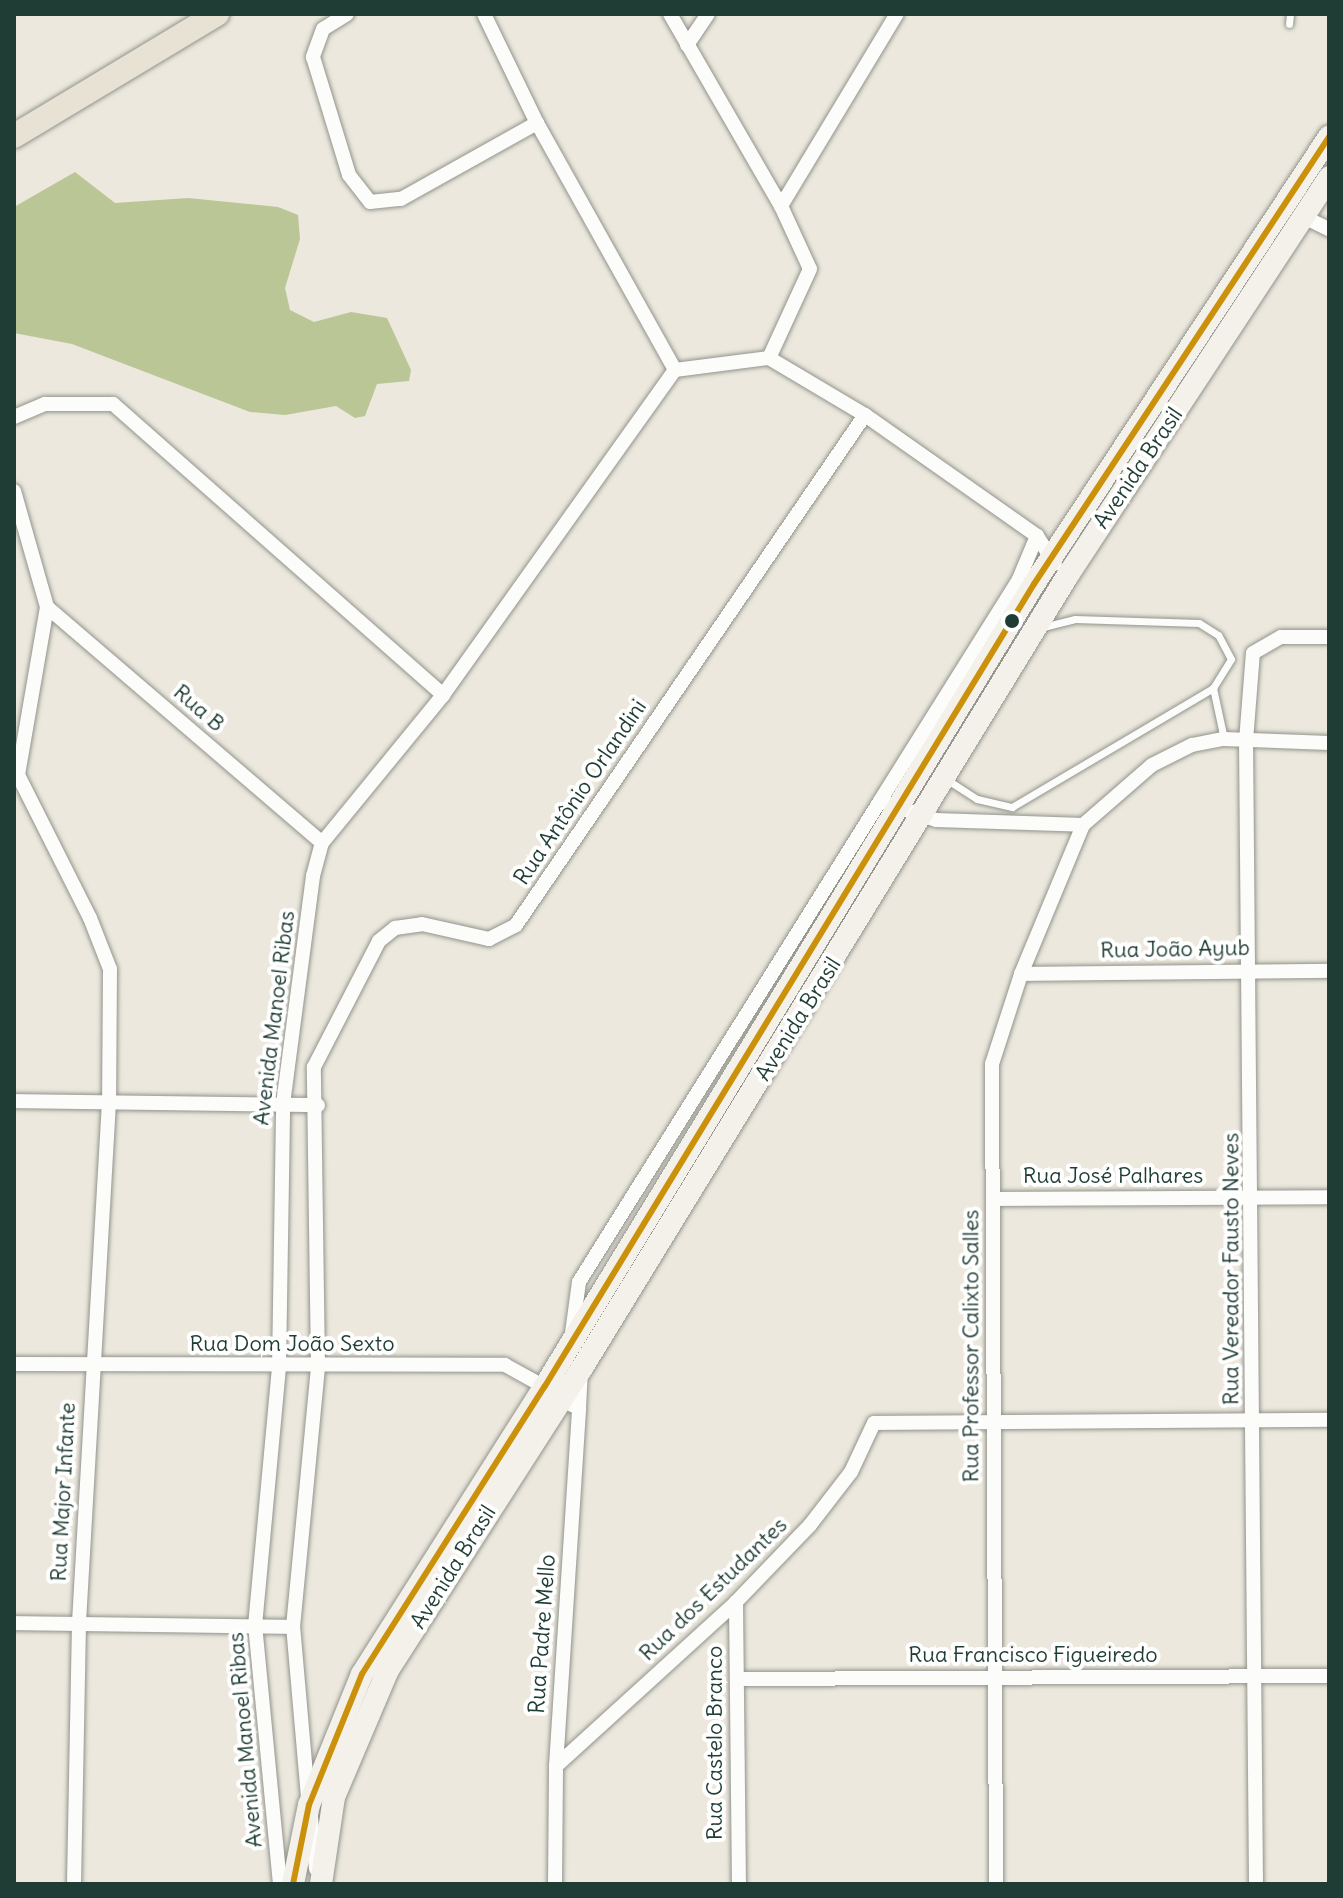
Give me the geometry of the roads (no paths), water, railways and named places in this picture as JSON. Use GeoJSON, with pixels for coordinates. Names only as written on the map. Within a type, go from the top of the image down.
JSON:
{"type":"FeatureCollection","features":[{"type":"Feature","properties":{"kind":"highway"},"geometry":{"type":"LineString","coordinates":[[14,136],[217,14]]}},
{"type":"Feature","properties":{"kind":"main road","name":"Avenida Brasil"},"geometry":{"type":"LineString","coordinates":[[318,1884],[334,1797],[388,1670],[561,1397],[571,1342],[878,845],[889,803],[1027,582],[1050,559],[1329,137]]}},
{"type":"Feature","properties":{"kind":"main road","name":"Avenida Brasil"},"geometry":{"type":"LineString","coordinates":[[293,1884],[309,1805],[362,1674],[582,1368],[1068,575],[1329,177]]}},
{"type":"Feature","properties":{"kind":"main road"},"geometry":{"type":"LineString","coordinates":[[878,845],[895,860]]}},
{"type":"Feature","properties":{"kind":"street"},"geometry":{"type":"LineString","coordinates":[[347,14],[323,29],[313,57],[349,175],[370,202],[401,199],[537,123]]}},
{"type":"Feature","properties":{"kind":"street"},"geometry":{"type":"LineString","coordinates":[[484,14],[537,123],[675,370],[769,358],[865,415],[1037,536],[1050,559],[1068,575]]}},
{"type":"Feature","properties":{"kind":"street"},"geometry":{"type":"LineString","coordinates":[[670,14],[781,206],[810,269],[769,358]]}},
{"type":"Feature","properties":{"kind":"street"},"geometry":{"type":"LineString","coordinates":[[687,45],[708,14]]}},
{"type":"Feature","properties":{"kind":"street"},"geometry":{"type":"LineString","coordinates":[[781,206],[897,14]]}},
{"type":"Feature","properties":{"kind":"street"},"geometry":{"type":"LineString","coordinates":[[1304,217],[1329,229]]}},
{"type":"Feature","properties":{"kind":"street","name":"Avenida Manoel Ribas"},"geometry":{"type":"LineString","coordinates":[[280,1884],[255,1626],[279,1368],[283,1104],[293,1060],[313,876],[322,843],[443,695],[675,370]]}},
{"type":"Feature","properties":{"kind":"street"},"geometry":{"type":"LineString","coordinates":[[14,417],[45,404],[113,404],[443,695]]}},
{"type":"Feature","properties":{"kind":"street","name":"Rua Antônio Orlandini"},"geometry":{"type":"LineString","coordinates":[[314,1067],[379,941],[395,928],[422,924],[489,939],[516,925],[865,415]]}},
{"type":"Feature","properties":{"kind":"street"},"geometry":{"type":"LineString","coordinates":[[14,491],[47,607],[16,775]]}},
{"type":"Feature","properties":{"kind":"street"},"geometry":{"type":"LineString","coordinates":[[1027,582],[1037,536]]}},
{"type":"Feature","properties":{"kind":"street","name":"Rua B"},"geometry":{"type":"LineString","coordinates":[[47,607],[322,843]]}},
{"type":"Feature","properties":{"kind":"street","name":"Rua Vereador Fausto Neves"},"geometry":{"type":"LineString","coordinates":[[1256,1884],[1251,970],[1246,741],[1253,653],[1281,637],[1329,637]]}},
{"type":"Feature","properties":{"kind":"street"},"geometry":{"type":"LineString","coordinates":[[582,1368],[571,1342],[579,1282],[889,803],[921,817],[1083,825],[1152,765],[1192,745],[1224,739],[1329,743]]}},
{"type":"Feature","properties":{"kind":"street","name":"Rua Major Infante"},"geometry":{"type":"LineString","coordinates":[[16,775],[110,969],[109,1102],[91,1363],[79,1623],[74,1884]]}},
{"type":"Feature","properties":{"kind":"street","name":"Rua Professor Calixto Salles"},"geometry":{"type":"LineString","coordinates":[[996,1884],[992,1064],[1021,974],[1083,825]]}},
{"type":"Feature","properties":{"kind":"street","name":"Rua João Ayub"},"geometry":{"type":"LineString","coordinates":[[1021,974],[1329,971]]}},
{"type":"Feature","properties":{"kind":"street"},"geometry":{"type":"LineString","coordinates":[[293,1060],[314,1067],[318,1105],[318,1368],[293,1627],[318,1884]]}},
{"type":"Feature","properties":{"kind":"street"},"geometry":{"type":"LineString","coordinates":[[14,1101],[318,1105]]}},
{"type":"Feature","properties":{"kind":"street","name":"Rua José Palhares"},"geometry":{"type":"LineString","coordinates":[[993,1199],[1329,1197]]}},
{"type":"Feature","properties":{"kind":"street","name":"Rua Dom João Sexto"},"geometry":{"type":"LineString","coordinates":[[14,1364],[279,1368],[505,1365],[561,1397]]}},
{"type":"Feature","properties":{"kind":"street","name":"Rua Padre Mello"},"geometry":{"type":"LineString","coordinates":[[555,1884],[561,1397]]}},
{"type":"Feature","properties":{"kind":"street"},"geometry":{"type":"LineString","coordinates":[[994,1422],[1329,1420]]}},
{"type":"Feature","properties":{"kind":"street","name":"Rua dos Estudantes"},"geometry":{"type":"LineString","coordinates":[[556,1766],[736,1602],[810,1525],[851,1472],[874,1423],[994,1422]]}},
{"type":"Feature","properties":{"kind":"street","name":"Rua Castelo Branco"},"geometry":{"type":"LineString","coordinates":[[736,1602],[739,1884]]}},
{"type":"Feature","properties":{"kind":"street"},"geometry":{"type":"LineString","coordinates":[[14,1623],[293,1627]]}},
{"type":"Feature","properties":{"kind":"street","name":"Rua Francisco Figueiredo"},"geometry":{"type":"LineString","coordinates":[[737,1679],[1329,1676]]}},
{"type":"Feature","properties":{"kind":"lane"},"geometry":{"type":"LineString","coordinates":[[1289,24],[1290,14]]}},
{"type":"Feature","properties":{"kind":"lane"},"geometry":{"type":"LineString","coordinates":[[944,778],[977,799],[1012,807],[1043,794],[1213,688],[1231,659],[1218,635],[1199,623],[1075,619],[1042,627],[1055,599],[1027,582]]}},
{"type":"Feature","properties":{"kind":"lane"},"geometry":{"type":"LineString","coordinates":[[1213,688],[1224,739]]}}]}
